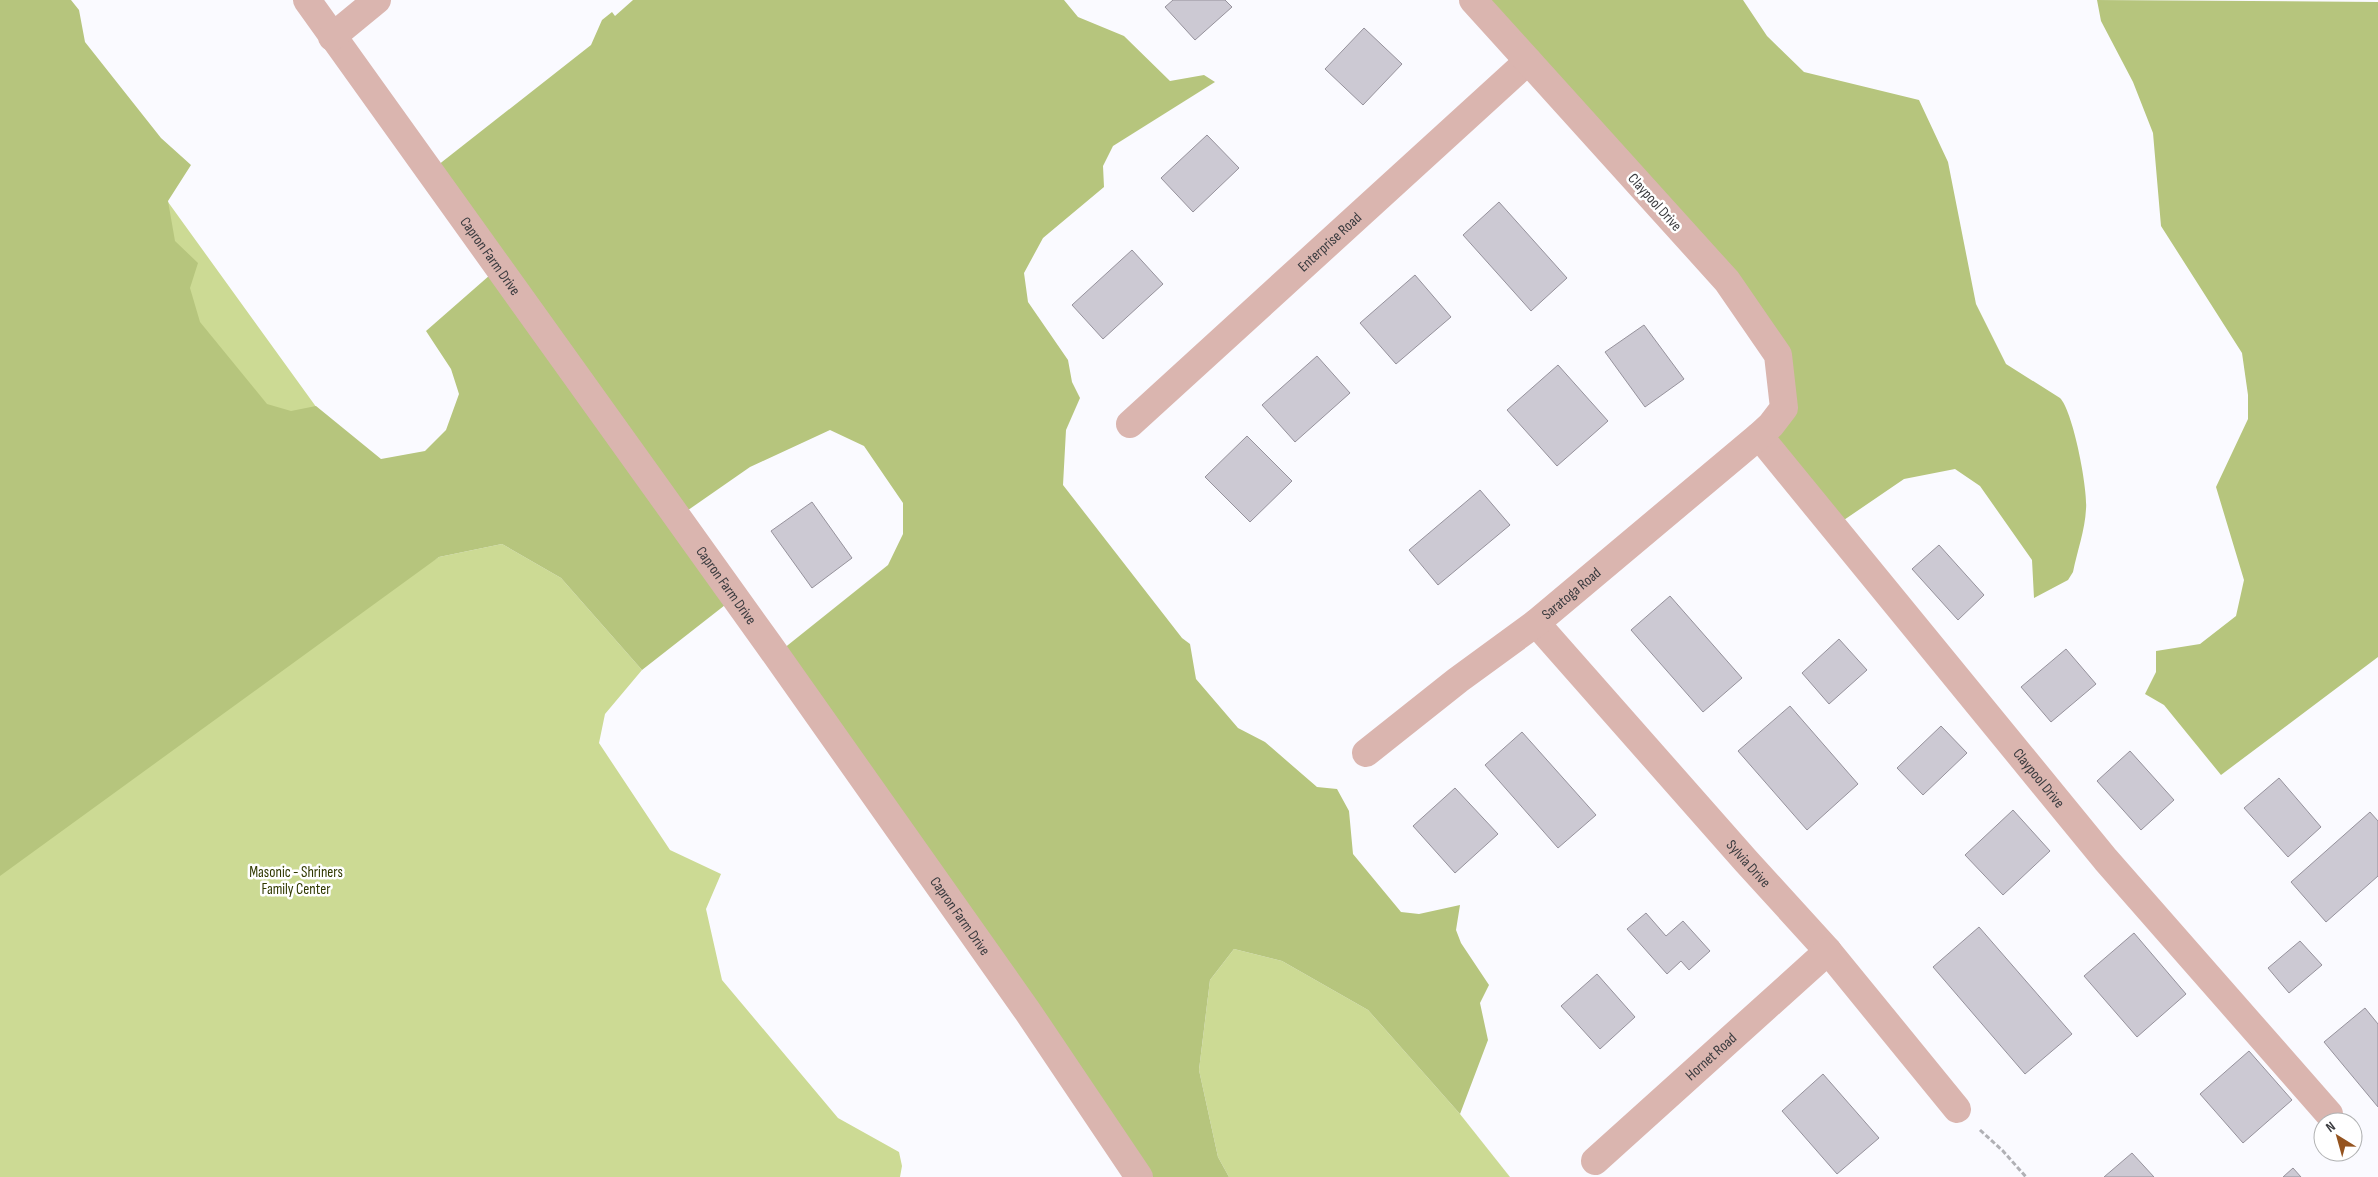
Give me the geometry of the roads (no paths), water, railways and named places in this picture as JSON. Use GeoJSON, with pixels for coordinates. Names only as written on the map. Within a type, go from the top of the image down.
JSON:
{"type":"FeatureCollection","features":[{"type":"Feature","properties":{"kind":"street","name":"Capron Farm Drive"},"geometry":{"type":"LineString","coordinates":[[307,0],[774,652],[1028,1012],[1139,1177]]}},
{"type":"Feature","properties":{"kind":"street"},"geometry":{"type":"LineString","coordinates":[[332,37],[377,0]]}},
{"type":"Feature","properties":{"kind":"street","name":"Claypool Drive"},"geometry":{"type":"LineString","coordinates":[[1473,0],[1727,281],[1778,355],[1784,408],[1765,431],[2106,860],[2327,1112]]}},
{"type":"Feature","properties":{"kind":"street","name":"Enterprise Road"},"geometry":{"type":"LineString","coordinates":[[1130,424],[1528,61]]}},
{"type":"Feature","properties":{"kind":"street","name":"Saratoga Road"},"geometry":{"type":"LineString","coordinates":[[1366,753],[1458,680],[1536,623],[1765,431]]}},
{"type":"Feature","properties":{"kind":"street","name":"Sylvia Drive"},"geometry":{"type":"LineString","coordinates":[[1536,623],[1828,951],[1957,1109]]}},
{"type":"Feature","properties":{"kind":"street","name":"Hornet Road"},"geometry":{"type":"LineString","coordinates":[[1595,1161],[1828,951]]}},
{"type":"Feature","properties":{"kind":"park label","name":"Masonic - Shriners Family Center"},"geometry":{"type":"Point","coordinates":[296,880]}}]}
